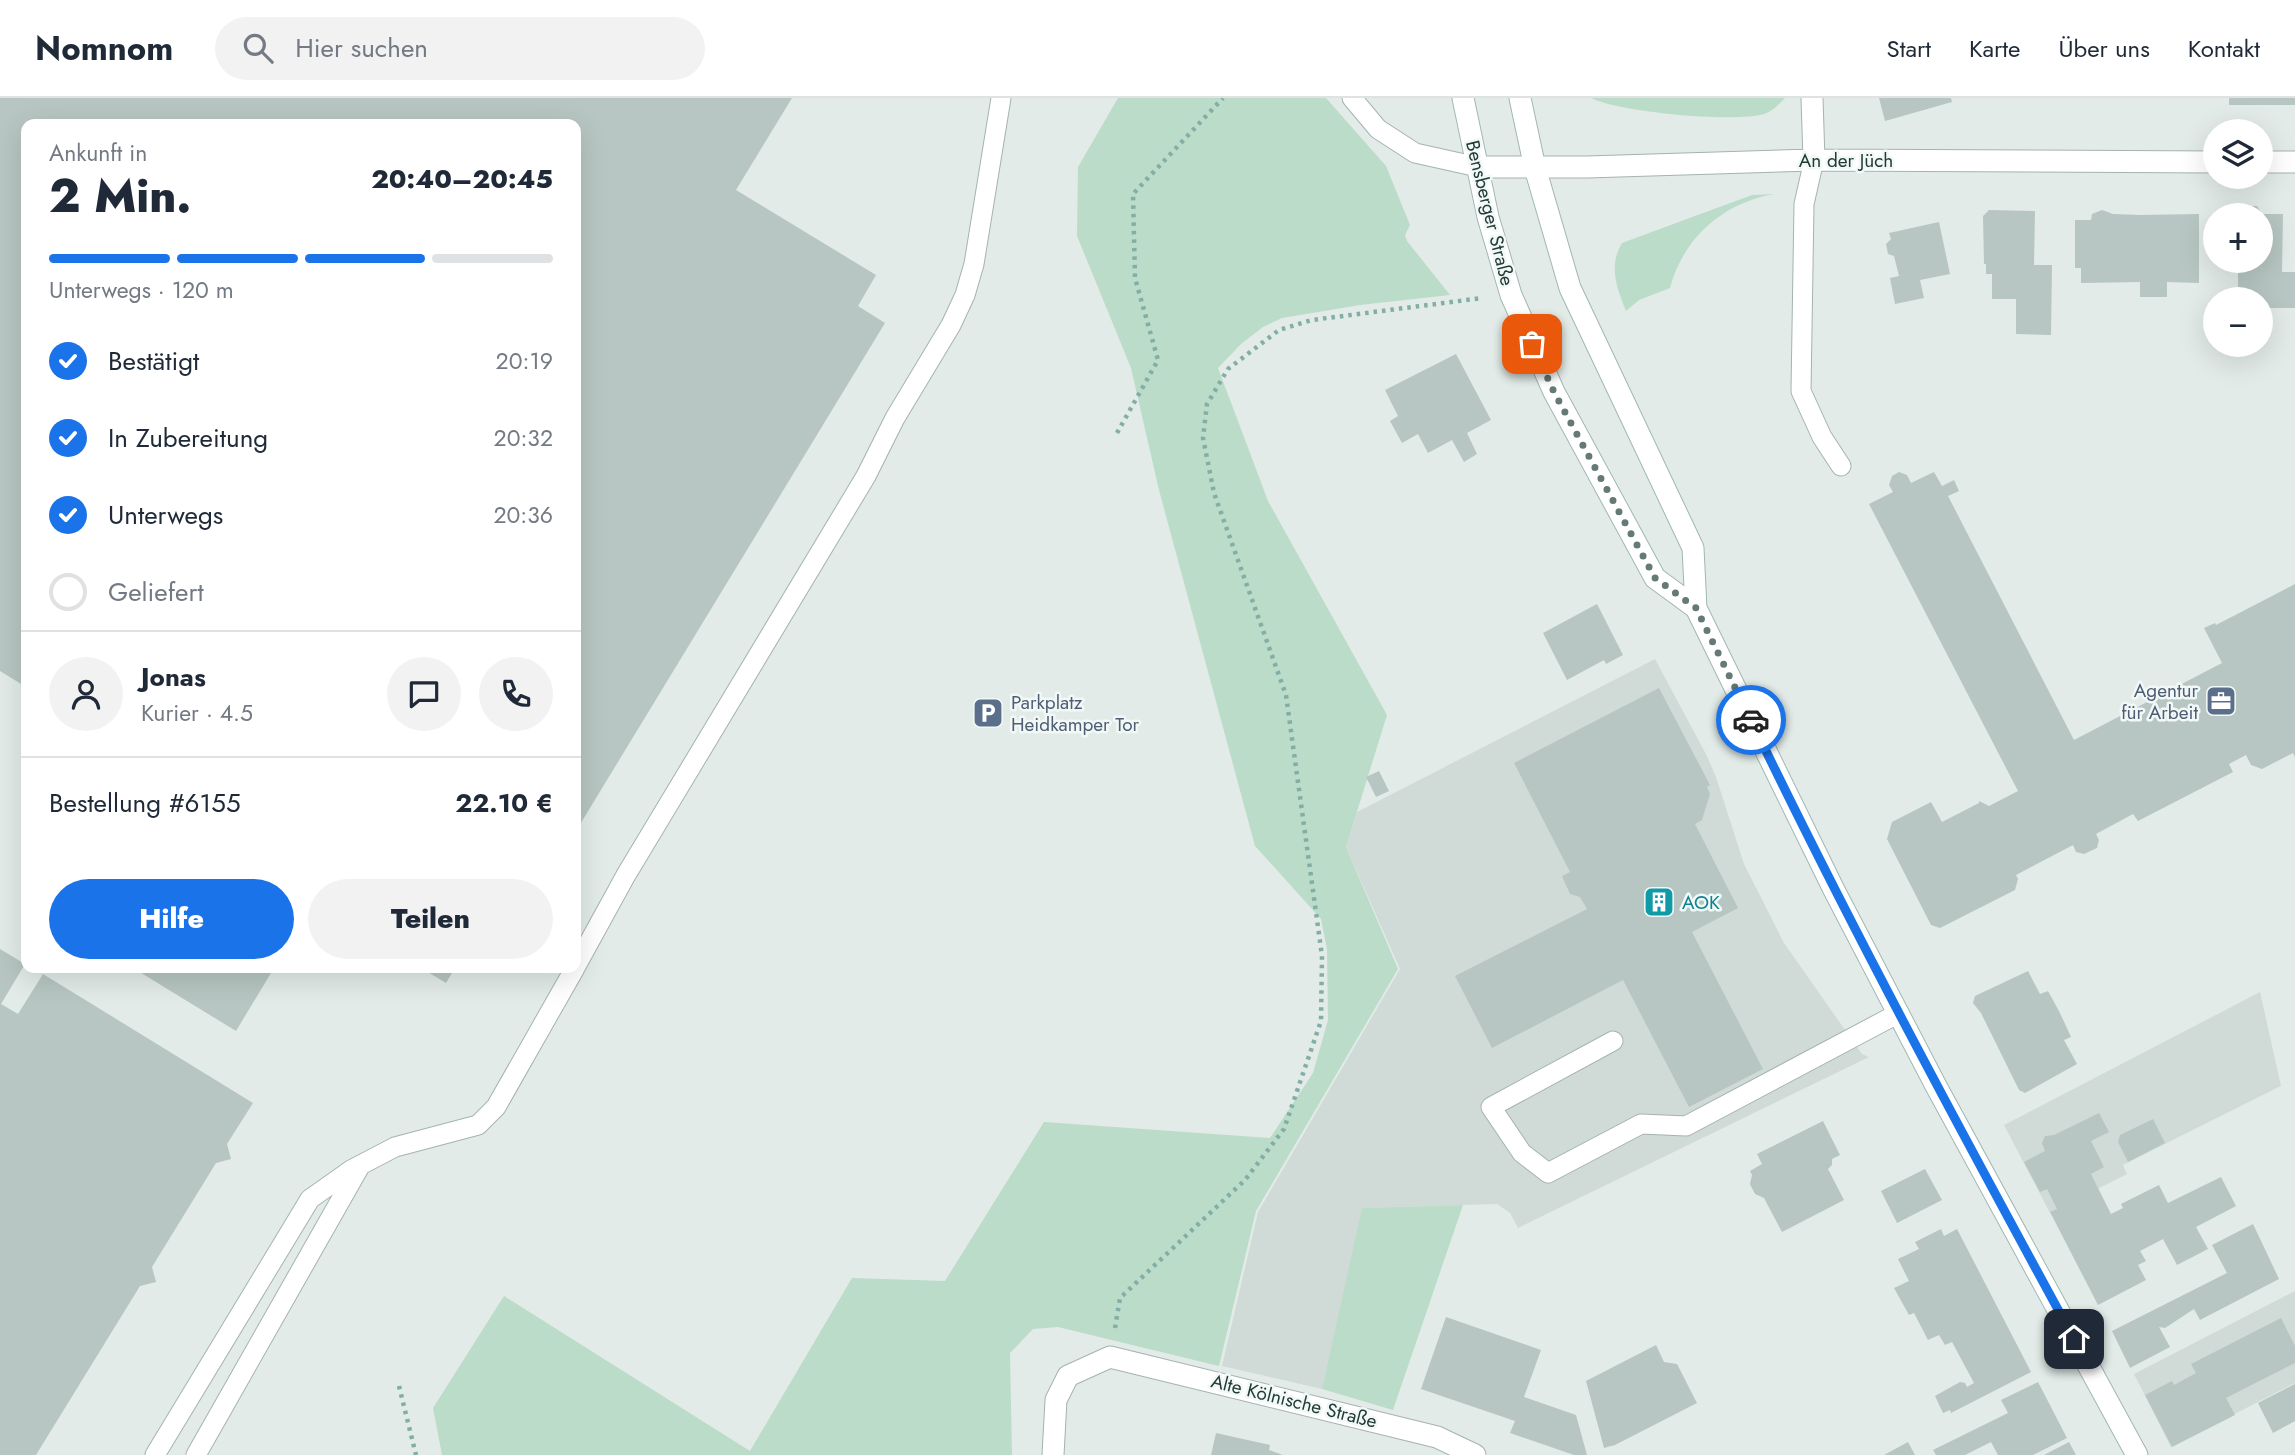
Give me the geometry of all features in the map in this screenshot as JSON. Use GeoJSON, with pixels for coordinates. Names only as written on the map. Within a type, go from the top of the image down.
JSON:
{"type":"FeatureCollection","features":[{"type":"Feature","properties":{"kind":"main road","name":"Bensberger Straße"},"geometry":{"type":"LineString","coordinates":[[1463,98],[1488,217],[1511,295],[1554,392],[1655,578],[1696,608]]}},
{"type":"Feature","properties":{"kind":"main road","name":"Bensberger Straße"},"geometry":{"type":"LineString","coordinates":[[1520,98],[1535,168],[1570,288],[1693,548],[1696,608],[1834,890],[1936,1086],[2137,1455]]}},
{"type":"Feature","properties":{"kind":"main road"},"geometry":{"type":"LineString","coordinates":[[1812,98],[1814,160]]}},
{"type":"Feature","properties":{"kind":"main road","name":"An der Jüch"},"geometry":{"type":"LineString","coordinates":[[1478,167],[1535,168],[1814,160],[2203,162]]}},
{"type":"Feature","properties":{"kind":"main road"},"geometry":{"type":"LineString","coordinates":[[2273,162],[2295,162]]}},
{"type":"Feature","properties":{"kind":"main road"},"geometry":{"type":"LineString","coordinates":[[1053,1455],[1056,1400],[1068,1376],[1110,1357]]}},
{"type":"Feature","properties":{"kind":"main road","name":"Alte Kölnische Straße"},"geometry":{"type":"LineString","coordinates":[[1110,1357],[1437,1437],[1475,1455]]}},
{"type":"Feature","properties":{"kind":"lane"},"geometry":{"type":"LineString","coordinates":[[581,956],[626,875],[866,476],[895,418],[956,315],[974,264],[1001,98]]}},
{"type":"Feature","properties":{"kind":"lane"},"geometry":{"type":"LineString","coordinates":[[1352,98],[1378,129],[1415,153],[1478,167]]}},
{"type":"Feature","properties":{"kind":"lane"},"geometry":{"type":"LineString","coordinates":[[1814,160],[1804,204],[1801,391],[1822,437],[1841,466]]}},
{"type":"Feature","properties":{"kind":"lane"},"geometry":{"type":"LineString","coordinates":[[155,1455],[310,1199],[361,1165],[396,1147],[478,1125],[496,1107],[572,973]]}},
{"type":"Feature","properties":{"kind":"lane"},"geometry":{"type":"LineString","coordinates":[[1613,1041],[1491,1107],[1522,1153],[1548,1173],[1641,1124],[1686,1126],[1899,1013]]}},
{"type":"Feature","properties":{"kind":"lane"},"geometry":{"type":"LineString","coordinates":[[196,1455],[361,1165]]}},
{"type":"Feature","properties":{"kind":"path"},"geometry":{"type":"LineString","coordinates":[[1117,433],[1158,360],[1135,278],[1133,194],[1223,98]]}},
{"type":"Feature","properties":{"kind":"path"},"geometry":{"type":"LineString","coordinates":[[1110,1357],[1120,1298],[1245,1180],[1284,1129],[1321,1021],[1322,956],[1286,695],[1214,493],[1203,438],[1207,404],[1228,369],[1279,330],[1312,320],[1511,295]]}},
{"type":"Feature","properties":{"kind":"path"},"geometry":{"type":"LineString","coordinates":[[400,1386],[416,1455]]}},
{"type":"Feature","properties":{"kind":"shaded area"},"geometry":{"type":"Polygon","coordinates":[[[1655,659],[1707,756],[1744,864],[1784,943],[1862,1054],[1869,1057],[1518,1228],[1510,1213],[1497,1204],[1363,1208],[1322,1389],[1222,1366],[1258,1212],[1400,969],[1346,847],[1357,812],[1655,659]]]}},
{"type":"Feature","properties":{"kind":"shaded area"},"geometry":{"type":"Polygon","coordinates":[[[2260,992],[2281,1086],[2123,1165],[2127,1174],[2050,1213],[2004,1125],[2260,992]]]}},
{"type":"Feature","properties":{"kind":"shaded area"},"geometry":{"type":"Polygon","coordinates":[[[2295,1291],[2295,1383],[2171,1447],[2134,1374],[2295,1291]]]}},
{"type":"Feature","properties":{"kind":"green space"},"geometry":{"type":"Polygon","coordinates":[[[1118,98],[1326,98],[1386,166],[1410,225],[1405,235],[1407,241],[1450,295],[1360,305],[1282,318],[1263,327],[1241,344],[1218,368],[1268,501],[1387,715],[1346,847],[1398,969],[1256,1211],[1219,1366],[1058,1327],[1033,1329],[1010,1353],[1012,1455],[442,1455],[433,1408],[504,1296],[750,1451],[852,1278],[945,1281],[1044,1122],[1270,1138],[1313,1073],[1328,1020],[1327,949],[1321,919],[1255,846],[1159,490],[1131,368],[1077,236],[1078,167],[1118,98]]]}},
{"type":"Feature","properties":{"kind":"green space"},"geometry":{"type":"Polygon","coordinates":[[[1591,98],[1785,98],[1773,110],[1764,114],[1703,117],[1625,108],[1591,98]]]}},
{"type":"Feature","properties":{"kind":"green space"},"geometry":{"type":"Polygon","coordinates":[[[1775,194],[1739,205],[1708,225],[1685,253],[1670,288],[1639,300],[1626,311],[1615,277],[1615,261],[1622,243],[1752,195],[1775,194]]]}},
{"type":"Feature","properties":{"kind":"green space"},"geometry":{"type":"Polygon","coordinates":[[[1463,1205],[1393,1410],[1322,1389],[1362,1208],[1463,1205]]]}},
{"type":"Feature","properties":{"kind":"building"},"geometry":{"type":"Polygon","coordinates":[[[0,98],[792,98],[736,190],[876,275],[858,306],[885,323],[581,823],[581,119],[21,119],[21,684],[0,671],[0,98]]]}},
{"type":"Feature","properties":{"kind":"building"},"geometry":{"type":"Polygon","coordinates":[[[1879,98],[1951,98],[1952,102],[1885,121],[1879,98]]]}},
{"type":"Feature","properties":{"kind":"building"},"geometry":{"type":"Polygon","coordinates":[[[2229,98],[2295,98],[2295,105],[2229,105],[2229,98]]]}},
{"type":"Feature","properties":{"kind":"building"},"geometry":{"type":"Polygon","coordinates":[[[1989,210],[2035,211],[2034,265],[2052,265],[2051,335],[2016,334],[2016,299],[1992,299],[1992,274],[1986,274],[1984,264],[1983,216],[1989,210]]]}},
{"type":"Feature","properties":{"kind":"building"},"geometry":{"type":"Polygon","coordinates":[[[2102,210],[2113,214],[2199,214],[2199,283],[2167,282],[2167,297],[2140,297],[2140,282],[2081,283],[2081,268],[2075,268],[2075,220],[2091,220],[2092,214],[2102,210]]]}},
{"type":"Feature","properties":{"kind":"building"},"geometry":{"type":"Polygon","coordinates":[[[2273,214],[2283,214],[2282,272],[2295,272],[2295,308],[2273,308],[2273,287],[2238,287],[2238,273],[2273,273],[2273,214]]]}},
{"type":"Feature","properties":{"kind":"building"},"geometry":{"type":"Polygon","coordinates":[[[1939,222],[1950,274],[1920,280],[1924,298],[1895,304],[1890,278],[1899,276],[1894,256],[1888,254],[1886,244],[1891,239],[1889,233],[1939,222]]]}},
{"type":"Feature","properties":{"kind":"building"},"geometry":{"type":"Polygon","coordinates":[[[1456,354],[1491,420],[1467,433],[1477,454],[1464,462],[1452,440],[1428,453],[1418,434],[1402,443],[1390,421],[1398,416],[1385,390],[1456,354]]]}},
{"type":"Feature","properties":{"kind":"building","name":"Agentur für Arbeit"},"geometry":{"type":"Polygon","coordinates":[[[1899,472],[1907,475],[1911,483],[1934,472],[1942,486],[1954,480],[1959,491],[1948,496],[2074,740],[2222,663],[2204,628],[2215,623],[2216,625],[2295,584],[2295,757],[2293,753],[2262,769],[2251,765],[2246,755],[2229,764],[2233,772],[2138,821],[2133,814],[2096,834],[2099,840],[2097,848],[2084,854],[2076,852],[2073,845],[2016,875],[2018,879],[2015,890],[1940,928],[1931,925],[1887,839],[1892,822],[1931,802],[1942,822],[1979,801],[1989,806],[2018,791],[1869,504],[1893,492],[1889,485],[1892,476],[1899,472]]]}},
{"type":"Feature","properties":{"kind":"building"},"geometry":{"type":"Polygon","coordinates":[[[1597,604],[1623,655],[1606,664],[1604,660],[1567,680],[1543,633],[1597,604]]]}},
{"type":"Feature","properties":{"kind":"building","name":"AOK"},"geometry":{"type":"Polygon","coordinates":[[[1659,688],[1710,785],[1707,787],[1710,794],[1702,820],[1695,824],[1738,908],[1692,932],[1763,1069],[1689,1107],[1623,980],[1492,1048],[1455,976],[1587,909],[1580,897],[1570,894],[1562,876],[1570,872],[1514,763],[1659,688]]]}},
{"type":"Feature","properties":{"kind":"building"},"geometry":{"type":"Polygon","coordinates":[[[1379,771],[1389,791],[1376,797],[1366,777],[1379,771]]]}},
{"type":"Feature","properties":{"kind":"building"},"geometry":{"type":"Polygon","coordinates":[[[0,949],[21,962],[21,971],[1,1004],[18,1014],[43,974],[253,1103],[227,1144],[231,1159],[216,1163],[152,1267],[156,1282],[140,1286],[36,1455],[0,1455],[0,949]]]}},
{"type":"Feature","properties":{"kind":"building"},"geometry":{"type":"Polygon","coordinates":[[[2028,971],[2040,994],[2048,991],[2060,1013],[2071,1037],[2064,1040],[2077,1064],[2025,1093],[2019,1090],[1981,1013],[1973,1003],[1975,996],[2028,971]]]}},
{"type":"Feature","properties":{"kind":"building"},"geometry":{"type":"Polygon","coordinates":[[[141,973],[271,973],[236,1031],[141,973]]]}},
{"type":"Feature","properties":{"kind":"building"},"geometry":{"type":"Polygon","coordinates":[[[429,973],[452,973],[446,983],[429,973]]]}},
{"type":"Feature","properties":{"kind":"building"},"geometry":{"type":"Polygon","coordinates":[[[2099,1113],[2109,1132],[2091,1141],[2104,1167],[2091,1174],[2111,1214],[2123,1208],[2121,1204],[2159,1185],[2168,1203],[2221,1177],[2236,1206],[2196,1227],[2208,1249],[2177,1265],[2163,1239],[2140,1251],[2146,1261],[2138,1265],[2146,1280],[2098,1305],[2050,1212],[2057,1209],[2047,1189],[2040,1192],[2024,1162],[2045,1151],[2042,1143],[2045,1136],[2054,1135],[2099,1113]]]}},
{"type":"Feature","properties":{"kind":"building"},"geometry":{"type":"Polygon","coordinates":[[[2153,1119],[2165,1143],[2128,1162],[2118,1142],[2120,1135],[2153,1119]]]}},
{"type":"Feature","properties":{"kind":"building"},"geometry":{"type":"Polygon","coordinates":[[[1823,1121],[1840,1155],[1832,1159],[1832,1165],[1828,1169],[1844,1200],[1782,1232],[1764,1198],[1755,1194],[1750,1184],[1750,1171],[1762,1164],[1757,1154],[1823,1121]]]}},
{"type":"Feature","properties":{"kind":"building"},"geometry":{"type":"Polygon","coordinates":[[[1925,1169],[1942,1200],[1897,1223],[1881,1191],[1925,1169]]]}},
{"type":"Feature","properties":{"kind":"building"},"geometry":{"type":"Polygon","coordinates":[[[2253,1224],[2279,1279],[2200,1320],[2194,1309],[2165,1328],[2159,1327],[2170,1347],[2130,1368],[2112,1331],[2227,1273],[2212,1245],[2253,1224]]]}},
{"type":"Feature","properties":{"kind":"building"},"geometry":{"type":"Polygon","coordinates":[[[1941,1229],[1944,1236],[1957,1229],[2031,1372],[1951,1413],[1950,1410],[1943,1413],[1935,1396],[1960,1382],[1967,1387],[1974,1383],[1952,1342],[1945,1345],[1939,1335],[1928,1340],[1914,1313],[1909,1315],[1894,1288],[1909,1281],[1898,1259],[1919,1249],[1915,1242],[1941,1229]]]}},
{"type":"Feature","properties":{"kind":"building"},"geometry":{"type":"Polygon","coordinates":[[[1446,1317],[1541,1350],[1524,1397],[1576,1415],[1587,1455],[1574,1455],[1510,1433],[1515,1421],[1421,1389],[1446,1317]]]}},
{"type":"Feature","properties":{"kind":"building"},"geometry":{"type":"Polygon","coordinates":[[[2281,1318],[2295,1346],[2295,1363],[2226,1398],[2235,1415],[2172,1447],[2145,1395],[2172,1381],[2174,1385],[2196,1373],[2191,1364],[2281,1318]]]}},
{"type":"Feature","properties":{"kind":"building"},"geometry":{"type":"Polygon","coordinates":[[[1656,1345],[1664,1362],[1677,1364],[1697,1403],[1604,1448],[1586,1381],[1656,1345]]]}},
{"type":"Feature","properties":{"kind":"building"},"geometry":{"type":"Polygon","coordinates":[[[2038,1382],[2067,1438],[2033,1455],[1998,1455],[1991,1442],[1965,1455],[1936,1455],[1933,1450],[2008,1413],[2001,1400],[2038,1382]]]}},
{"type":"Feature","properties":{"kind":"building"},"geometry":{"type":"Polygon","coordinates":[[[2295,1384],[2295,1421],[2273,1433],[2258,1403],[2295,1384]]]}},
{"type":"Feature","properties":{"kind":"building"},"geometry":{"type":"Polygon","coordinates":[[[1216,1433],[1270,1445],[1269,1450],[1283,1455],[1211,1455],[1216,1433]]]}},
{"type":"Feature","properties":{"kind":"building"},"geometry":{"type":"Polygon","coordinates":[[[1908,1442],[1915,1455],[1884,1455],[1908,1442]]]}},
{"type":"Feature","properties":{"kind":"building"},"geometry":{"type":"Polygon","coordinates":[[[2069,1442],[2076,1455],[2044,1455],[2069,1442]]]}},
{"type":"Feature","properties":{"kind":"way so far"},"geometry":{"type":"LineString","coordinates":[[1532,344],[1554,392],[1655,578],[1696,608],[1751,720]]}},
{"type":"Feature","properties":{"kind":"place","name":"Agentur für Arbeit"},"geometry":{"type":"Point","coordinates":[2221,701]}},
{"type":"Feature","properties":{"kind":"place","name":"Parkplatz Heidkamper Tor"},"geometry":{"type":"Point","coordinates":[988,713]}},
{"type":"Feature","properties":{"kind":"place","name":"AOK"},"geometry":{"type":"Point","coordinates":[1659,902]}},
{"type":"Feature","properties":{"kind":"route"},"geometry":{"type":"LineString","coordinates":[[1751,720],[1834,890],[1936,1086],[2074,1339]]}}]}
